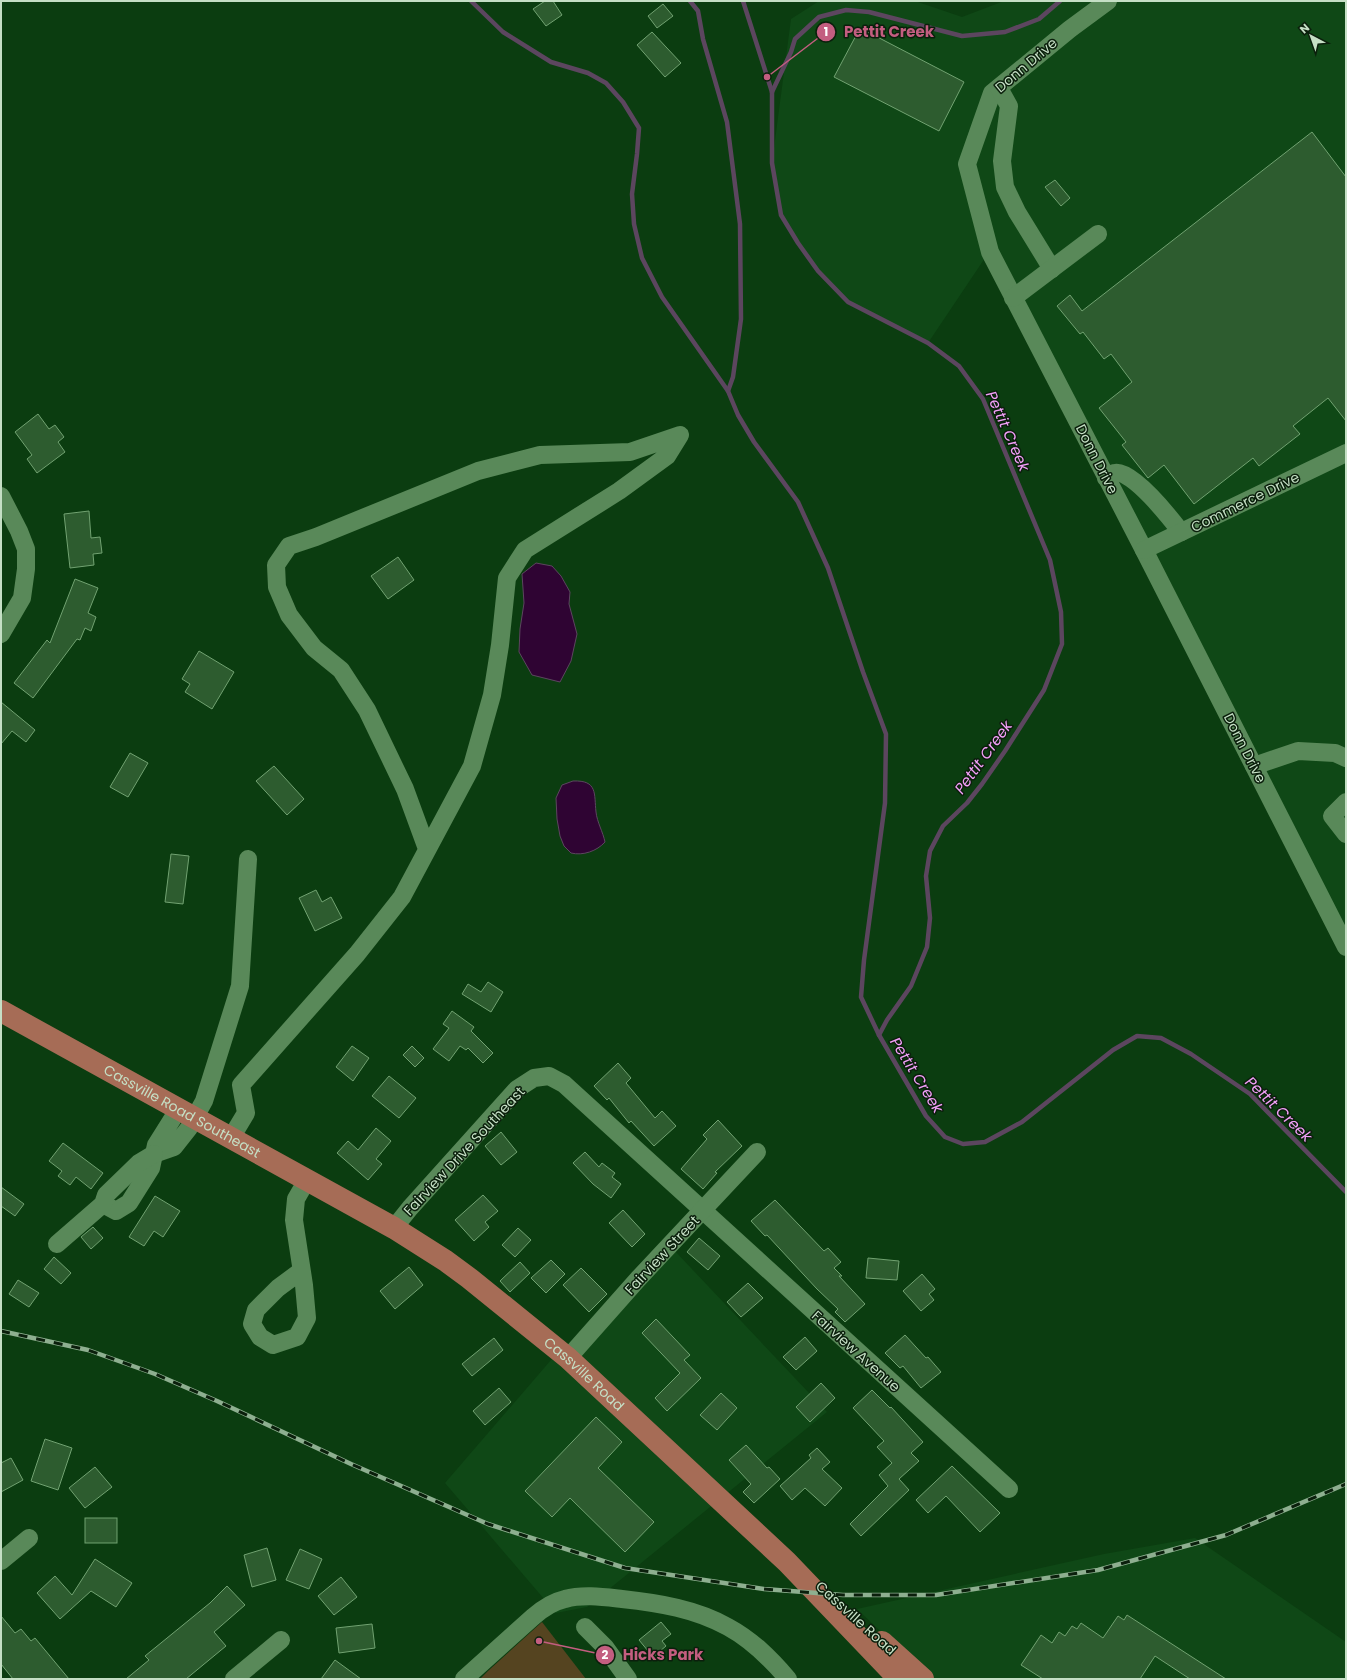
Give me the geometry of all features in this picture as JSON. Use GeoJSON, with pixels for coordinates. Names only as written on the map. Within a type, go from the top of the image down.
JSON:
{"type":"FeatureCollection","features":[{"type":"Feature","properties":{"kind":"main road","name":"Cassville Road Southeast"},"geometry":{"type":"LineString","coordinates":[[1,1011],[363,1211]]}},
{"type":"Feature","properties":{"kind":"main road","name":"Cassville Road"},"geometry":{"type":"LineString","coordinates":[[363,1211],[394,1228],[446,1261],[568,1358],[787,1562],[899,1679]]}},
{"type":"Feature","properties":{"kind":"main road","name":"Cassville Road"},"geometry":{"type":"LineString","coordinates":[[787,1562],[817,1582],[923,1679]]}},
{"type":"Feature","properties":{"kind":"street","name":"Donn Drive"},"geometry":{"type":"LineString","coordinates":[[1108,1],[1070,29],[992,93],[967,164],[990,252],[1144,550],[1346,948]]}},
{"type":"Feature","properties":{"kind":"street"},"geometry":{"type":"LineString","coordinates":[[999,88],[1009,106],[1002,161],[1005,187],[1017,212],[1052,269]]}},
{"type":"Feature","properties":{"kind":"street"},"geometry":{"type":"LineString","coordinates":[[1014,298],[1098,234]]}},
{"type":"Feature","properties":{"kind":"street"},"geometry":{"type":"LineString","coordinates":[[231,1138],[246,1113],[241,1085],[357,954],[402,897],[472,766],[492,694],[500,645],[507,578],[525,550],[619,491],[667,456],[680,434],[630,452],[540,455],[478,471],[316,537],[289,546],[276,565],[277,587],[289,615],[314,648],[341,670],[367,710],[406,789],[427,849]]}},
{"type":"Feature","properties":{"kind":"street","name":"Commerce Drive"},"geometry":{"type":"LineString","coordinates":[[1144,550],[1346,453]]}},
{"type":"Feature","properties":{"kind":"street"},"geometry":{"type":"LineString","coordinates":[[1106,478],[1115,473],[1122,474],[1134,481],[1181,532]]}},
{"type":"Feature","properties":{"kind":"street"},"geometry":{"type":"LineString","coordinates":[[1,496],[19,531],[26,549],[26,569],[22,598],[1,634]]}},
{"type":"Feature","properties":{"kind":"street"},"geometry":{"type":"LineString","coordinates":[[1254,766],[1298,751],[1335,753],[1346,758]]}},
{"type":"Feature","properties":{"kind":"street"},"geometry":{"type":"LineString","coordinates":[[1346,802],[1332,816],[1346,834]]}},
{"type":"Feature","properties":{"kind":"street"},"geometry":{"type":"LineString","coordinates":[[57,1244],[103,1204],[106,1195],[139,1164],[154,1154],[174,1147],[186,1114],[204,1101],[240,986],[248,859]]}},
{"type":"Feature","properties":{"kind":"street","name":"Fairview Drive Southeast"},"geometry":{"type":"LineString","coordinates":[[394,1228],[410,1208],[517,1090],[534,1078],[549,1076],[564,1084],[608,1123],[702,1212]]}},
{"type":"Feature","properties":{"kind":"street","name":"Fairview Street"},"geometry":{"type":"LineString","coordinates":[[568,1358],[638,1279],[757,1152]]}},
{"type":"Feature","properties":{"kind":"street"},"geometry":{"type":"LineString","coordinates":[[302,1270],[294,1220],[296,1199],[307,1180]]}},
{"type":"Feature","properties":{"kind":"street","name":"Fairview Avenue"},"geometry":{"type":"LineString","coordinates":[[702,1212],[1009,1489]]}},
{"type":"Feature","properties":{"kind":"street"},"geometry":{"type":"LineString","coordinates":[[1,1561],[29,1538]]}},
{"type":"Feature","properties":{"kind":"street"},"geometry":{"type":"LineString","coordinates":[[464,1679],[545,1608],[564,1599],[588,1597],[611,1598],[672,1606],[715,1620],[753,1643],[788,1679]]}},
{"type":"Feature","properties":{"kind":"street"},"geometry":{"type":"LineString","coordinates":[[585,1627],[604,1647],[628,1679]]}},
{"type":"Feature","properties":{"kind":"street"},"geometry":{"type":"LineString","coordinates":[[234,1679],[281,1640]]}},
{"type":"Feature","properties":{"kind":"shaded area"},"geometry":{"type":"Polygon","coordinates":[[[819,1],[915,1],[962,17],[1004,1],[1346,1],[1346,947],[989,252],[928,343],[848,302],[818,271],[798,243],[781,215],[772,163],[791,19],[819,1]]]}},
{"type":"Feature","properties":{"kind":"shaded area"},"geometry":{"type":"Polygon","coordinates":[[[536,563],[552,566],[561,576],[570,592],[569,604],[577,634],[571,661],[560,682],[532,675],[519,652],[520,629],[524,603],[522,574],[536,563]]]}},
{"type":"Feature","properties":{"kind":"shaded area"},"geometry":{"type":"Polygon","coordinates":[[[573,781],[587,783],[593,789],[597,816],[605,842],[590,852],[580,854],[571,853],[564,846],[560,836],[557,819],[556,798],[562,785],[573,781]]]}},
{"type":"Feature","properties":{"kind":"shaded area"},"geometry":{"type":"Polygon","coordinates":[[[674,1250],[827,1412],[587,1607],[556,1613],[445,1483],[551,1360],[674,1250]]]}},
{"type":"Feature","properties":{"kind":"shaded area"},"geometry":{"type":"Polygon","coordinates":[[[1195,1538],[1346,1642],[1346,1679],[931,1679],[857,1609],[1104,1554],[1195,1538]]]}},
{"type":"Feature","properties":{"kind":"shaded area"},"geometry":{"type":"Polygon","coordinates":[[[542,1622],[586,1679],[480,1679],[488,1671],[542,1622]]]}},
{"type":"Feature","properties":{"kind":"building"},"geometry":{"type":"Polygon","coordinates":[[[545,1],[553,1],[562,15],[546,26],[533,9],[545,1]]]}},
{"type":"Feature","properties":{"kind":"building"},"geometry":{"type":"Polygon","coordinates":[[[663,4],[673,16],[657,28],[648,16],[663,4]]]}},
{"type":"Feature","properties":{"kind":"building"},"geometry":{"type":"Polygon","coordinates":[[[860,28],[964,82],[939,131],[834,77],[860,28]]]}},
{"type":"Feature","properties":{"kind":"building"},"geometry":{"type":"Polygon","coordinates":[[[652,32],[681,63],[665,77],[637,45],[652,32]]]}},
{"type":"Feature","properties":{"kind":"building"},"geometry":{"type":"Polygon","coordinates":[[[1312,132],[1346,177],[1346,421],[1328,398],[1293,426],[1300,434],[1259,466],[1253,458],[1194,504],[1164,465],[1148,478],[1122,445],[1126,442],[1099,408],[1132,382],[1111,354],[1104,359],[1083,332],[1080,334],[1057,306],[1070,295],[1082,311],[1312,132]]]}},
{"type":"Feature","properties":{"kind":"building"},"geometry":{"type":"Polygon","coordinates":[[[1055,180],[1070,198],[1061,206],[1045,187],[1055,180]]]}},
{"type":"Feature","properties":{"kind":"building"},"geometry":{"type":"Polygon","coordinates":[[[38,414],[49,429],[55,425],[64,437],[58,442],[65,452],[37,473],[27,459],[32,455],[15,432],[38,414]]]}},
{"type":"Feature","properties":{"kind":"building"},"geometry":{"type":"Polygon","coordinates":[[[89,511],[91,538],[100,537],[102,553],[93,554],[94,565],[70,568],[64,514],[89,511]]]}},
{"type":"Feature","properties":{"kind":"building"},"geometry":{"type":"Polygon","coordinates":[[[398,557],[414,580],[388,599],[371,576],[398,557]]]}},
{"type":"Feature","properties":{"kind":"building"},"geometry":{"type":"Polygon","coordinates":[[[75,579],[98,588],[88,613],[96,617],[91,631],[85,628],[80,640],[77,639],[33,698],[14,683],[47,640],[50,643],[75,579]]]}},
{"type":"Feature","properties":{"kind":"building"},"geometry":{"type":"Polygon","coordinates":[[[199,651],[234,672],[212,709],[185,692],[190,684],[182,679],[199,651]]]}},
{"type":"Feature","properties":{"kind":"building"},"geometry":{"type":"Polygon","coordinates":[[[1,702],[35,730],[26,742],[12,731],[1,744],[1,702]]]}},
{"type":"Feature","properties":{"kind":"building"},"geometry":{"type":"Polygon","coordinates":[[[130,753],[148,763],[128,797],[110,787],[130,753]]]}},
{"type":"Feature","properties":{"kind":"building"},"geometry":{"type":"Polygon","coordinates":[[[274,766],[304,799],[287,815],[256,781],[274,766]]]}},
{"type":"Feature","properties":{"kind":"building"},"geometry":{"type":"Polygon","coordinates":[[[171,854],[189,856],[183,904],[165,902],[171,854]]]}},
{"type":"Feature","properties":{"kind":"building"},"geometry":{"type":"Polygon","coordinates":[[[316,890],[322,902],[331,897],[342,918],[315,931],[299,898],[316,890]]]}},
{"type":"Feature","properties":{"kind":"building"},"geometry":{"type":"Polygon","coordinates":[[[488,982],[503,992],[491,1012],[462,994],[468,984],[481,992],[488,982]]]}},
{"type":"Feature","properties":{"kind":"building"},"geometry":{"type":"Polygon","coordinates":[[[452,1011],[474,1027],[471,1031],[493,1053],[483,1063],[468,1048],[466,1050],[460,1046],[449,1061],[433,1049],[449,1028],[443,1024],[452,1011]]]}},
{"type":"Feature","properties":{"kind":"building"},"geometry":{"type":"Polygon","coordinates":[[[352,1046],[369,1058],[353,1081],[336,1067],[352,1046]]]}},
{"type":"Feature","properties":{"kind":"building"},"geometry":{"type":"Polygon","coordinates":[[[412,1046],[424,1058],[415,1067],[403,1055],[412,1046]]]}},
{"type":"Feature","properties":{"kind":"building"},"geometry":{"type":"Polygon","coordinates":[[[618,1063],[631,1078],[626,1083],[655,1118],[662,1111],[676,1126],[654,1146],[631,1121],[629,1123],[609,1098],[607,1100],[594,1086],[618,1063]]]}},
{"type":"Feature","properties":{"kind":"building"},"geometry":{"type":"Polygon","coordinates":[[[389,1076],[416,1098],[399,1118],[372,1096],[389,1076]]]}},
{"type":"Feature","properties":{"kind":"building"},"geometry":{"type":"Polygon","coordinates":[[[718,1120],[742,1146],[715,1172],[717,1173],[703,1189],[681,1169],[707,1139],[703,1135],[718,1120]]]}},
{"type":"Feature","properties":{"kind":"building"},"geometry":{"type":"Polygon","coordinates":[[[376,1128],[391,1141],[376,1159],[382,1164],[368,1180],[337,1153],[348,1141],[358,1150],[376,1128]]]}},
{"type":"Feature","properties":{"kind":"building"},"geometry":{"type":"Polygon","coordinates":[[[501,1132],[517,1152],[501,1165],[485,1146],[501,1132]]]}},
{"type":"Feature","properties":{"kind":"building"},"geometry":{"type":"Polygon","coordinates":[[[63,1143],[103,1173],[91,1189],[76,1177],[70,1185],[58,1176],[62,1171],[49,1161],[63,1143]]]}},
{"type":"Feature","properties":{"kind":"building"},"geometry":{"type":"Polygon","coordinates":[[[585,1152],[599,1167],[602,1163],[615,1173],[612,1177],[621,1184],[611,1198],[593,1184],[573,1163],[585,1152]]]}},
{"type":"Feature","properties":{"kind":"building"},"geometry":{"type":"Polygon","coordinates":[[[1,1187],[24,1204],[15,1216],[1,1206],[1,1187]]]}},
{"type":"Feature","properties":{"kind":"building"},"geometry":{"type":"Polygon","coordinates":[[[483,1195],[498,1211],[485,1222],[489,1227],[474,1241],[455,1220],[483,1195]]]}},
{"type":"Feature","properties":{"kind":"building"},"geometry":{"type":"Polygon","coordinates":[[[155,1196],[180,1211],[163,1237],[154,1231],[144,1246],[129,1237],[155,1196]]]}},
{"type":"Feature","properties":{"kind":"building"},"geometry":{"type":"Polygon","coordinates":[[[775,1200],[824,1251],[828,1248],[841,1262],[834,1268],[842,1276],[839,1276],[865,1304],[845,1322],[835,1312],[838,1309],[817,1289],[767,1235],[765,1236],[751,1221],[775,1200]]]}},
{"type":"Feature","properties":{"kind":"building"},"geometry":{"type":"Polygon","coordinates":[[[623,1210],[645,1234],[632,1247],[609,1223],[623,1210]]]}},
{"type":"Feature","properties":{"kind":"building"},"geometry":{"type":"Polygon","coordinates":[[[93,1227],[103,1238],[91,1249],[81,1237],[93,1227]]]}},
{"type":"Feature","properties":{"kind":"building"},"geometry":{"type":"Polygon","coordinates":[[[518,1228],[531,1240],[515,1257],[502,1245],[518,1228]]]}},
{"type":"Feature","properties":{"kind":"building"},"geometry":{"type":"Polygon","coordinates":[[[699,1238],[720,1256],[708,1270],[687,1252],[699,1238]]]}},
{"type":"Feature","properties":{"kind":"building"},"geometry":{"type":"Polygon","coordinates":[[[54,1257],[71,1273],[61,1284],[44,1269],[54,1257]]]}},
{"type":"Feature","properties":{"kind":"building"},"geometry":{"type":"Polygon","coordinates":[[[868,1258],[899,1261],[897,1280],[866,1278],[868,1258]]]}},
{"type":"Feature","properties":{"kind":"building"},"geometry":{"type":"Polygon","coordinates":[[[551,1260],[565,1274],[546,1293],[531,1278],[551,1260]]]}},
{"type":"Feature","properties":{"kind":"building"},"geometry":{"type":"Polygon","coordinates":[[[520,1262],[530,1273],[510,1292],[500,1281],[520,1262]]]}},
{"type":"Feature","properties":{"kind":"building"},"geometry":{"type":"Polygon","coordinates":[[[409,1267],[423,1285],[395,1309],[380,1291],[409,1267]]]}},
{"type":"Feature","properties":{"kind":"building"},"geometry":{"type":"Polygon","coordinates":[[[581,1268],[607,1294],[589,1312],[563,1285],[581,1268]]]}},
{"type":"Feature","properties":{"kind":"building"},"geometry":{"type":"Polygon","coordinates":[[[922,1274],[935,1289],[929,1294],[934,1300],[921,1311],[903,1291],[922,1274]]]}},
{"type":"Feature","properties":{"kind":"building"},"geometry":{"type":"Polygon","coordinates":[[[18,1280],[39,1293],[29,1307],[9,1294],[18,1280]]]}},
{"type":"Feature","properties":{"kind":"building"},"geometry":{"type":"Polygon","coordinates":[[[748,1283],[763,1298],[741,1317],[727,1302],[748,1283]]]}},
{"type":"Feature","properties":{"kind":"building"},"geometry":{"type":"Polygon","coordinates":[[[656,1319],[690,1355],[684,1360],[701,1378],[667,1411],[655,1398],[680,1373],[642,1333],[656,1319]]]}},
{"type":"Feature","properties":{"kind":"building"},"geometry":{"type":"Polygon","coordinates":[[[905,1335],[941,1372],[921,1388],[903,1366],[900,1368],[885,1353],[905,1335]]]}},
{"type":"Feature","properties":{"kind":"building"},"geometry":{"type":"Polygon","coordinates":[[[805,1337],[817,1351],[796,1370],[783,1357],[805,1337]]]}},
{"type":"Feature","properties":{"kind":"building"},"geometry":{"type":"Polygon","coordinates":[[[494,1338],[503,1350],[472,1376],[462,1364],[494,1338]]]}},
{"type":"Feature","properties":{"kind":"building"},"geometry":{"type":"Polygon","coordinates":[[[821,1383],[835,1398],[810,1422],[796,1407],[821,1383]]]}},
{"type":"Feature","properties":{"kind":"building"},"geometry":{"type":"Polygon","coordinates":[[[499,1388],[511,1402],[485,1425],[473,1411],[499,1388]]]}},
{"type":"Feature","properties":{"kind":"building"},"geometry":{"type":"Polygon","coordinates":[[[872,1390],[890,1408],[891,1407],[923,1442],[911,1453],[919,1461],[899,1479],[909,1490],[861,1536],[850,1524],[888,1486],[879,1475],[892,1463],[877,1447],[884,1441],[853,1408],[872,1390]]]}},
{"type":"Feature","properties":{"kind":"building"},"geometry":{"type":"Polygon","coordinates":[[[721,1393],[737,1408],[717,1430],[700,1415],[721,1393]]]}},
{"type":"Feature","properties":{"kind":"building"},"geometry":{"type":"Polygon","coordinates":[[[596,1417],[622,1442],[598,1468],[654,1522],[625,1552],[570,1498],[552,1517],[525,1491],[596,1417]]]}},
{"type":"Feature","properties":{"kind":"building"},"geometry":{"type":"Polygon","coordinates":[[[45,1439],[72,1448],[58,1490],[31,1481],[45,1439]]]}},
{"type":"Feature","properties":{"kind":"building"},"geometry":{"type":"Polygon","coordinates":[[[746,1445],[767,1468],[769,1467],[780,1479],[754,1503],[743,1492],[751,1484],[729,1460],[746,1445]]]}},
{"type":"Feature","properties":{"kind":"building"},"geometry":{"type":"Polygon","coordinates":[[[817,1448],[830,1462],[822,1469],[842,1488],[825,1506],[805,1488],[792,1500],[780,1486],[811,1458],[809,1455],[817,1448]]]}},
{"type":"Feature","properties":{"kind":"building"},"geometry":{"type":"Polygon","coordinates":[[[11,1458],[23,1480],[1,1492],[1,1463],[11,1458]]]}},
{"type":"Feature","properties":{"kind":"building"},"geometry":{"type":"Polygon","coordinates":[[[952,1466],[1000,1513],[980,1532],[946,1496],[928,1513],[916,1500],[952,1466]]]}},
{"type":"Feature","properties":{"kind":"building"},"geometry":{"type":"Polygon","coordinates":[[[95,1467],[112,1487],[85,1508],[69,1488],[95,1467]]]}},
{"type":"Feature","properties":{"kind":"building"},"geometry":{"type":"Polygon","coordinates":[[[85,1518],[117,1518],[117,1543],[85,1543],[85,1518]]]}},
{"type":"Feature","properties":{"kind":"building"},"geometry":{"type":"Polygon","coordinates":[[[267,1548],[276,1580],[252,1587],[244,1555],[267,1548]]]}},
{"type":"Feature","properties":{"kind":"building"},"geometry":{"type":"Polygon","coordinates":[[[300,1549],[322,1559],[309,1589],[286,1580],[300,1549]]]}},
{"type":"Feature","properties":{"kind":"building"},"geometry":{"type":"Polygon","coordinates":[[[95,1559],[132,1583],[116,1607],[91,1591],[60,1619],[37,1593],[55,1576],[72,1595],[95,1559]]]}},
{"type":"Feature","properties":{"kind":"building"},"geometry":{"type":"Polygon","coordinates":[[[341,1577],[357,1597],[334,1615],[318,1596],[341,1577]]]}},
{"type":"Feature","properties":{"kind":"building"},"geometry":{"type":"Polygon","coordinates":[[[227,1586],[245,1605],[214,1632],[226,1646],[186,1679],[126,1679],[149,1660],[145,1656],[210,1603],[227,1586]]]}},
{"type":"Feature","properties":{"kind":"building"},"geometry":{"type":"Polygon","coordinates":[[[1127,1615],[1226,1679],[1190,1679],[1155,1656],[1140,1679],[1043,1679],[1021,1665],[1041,1635],[1052,1643],[1059,1632],[1065,1636],[1072,1626],[1077,1629],[1081,1623],[1103,1638],[1118,1616],[1124,1620],[1127,1615]]]}},
{"type":"Feature","properties":{"kind":"building"},"geometry":{"type":"Polygon","coordinates":[[[1,1616],[15,1633],[21,1629],[31,1641],[35,1638],[69,1679],[13,1679],[1,1664],[1,1616]]]}},
{"type":"Feature","properties":{"kind":"building"},"geometry":{"type":"Polygon","coordinates":[[[661,1622],[671,1634],[662,1641],[666,1646],[653,1657],[639,1640],[661,1622]]]}},
{"type":"Feature","properties":{"kind":"building"},"geometry":{"type":"Polygon","coordinates":[[[372,1624],[375,1648],[339,1653],[336,1628],[372,1624]]]}},
{"type":"Feature","properties":{"kind":"building"},"geometry":{"type":"Polygon","coordinates":[[[335,1660],[361,1679],[321,1679],[335,1660]]]}},
{"type":"Feature","properties":{"kind":"waterway"},"geometry":{"type":"LineString","coordinates":[[471,1],[503,32],[551,62],[588,73],[606,83],[623,102],[639,128],[632,194],[634,224],[642,258],[662,297],[728,391],[738,415],[754,442],[798,502],[828,568],[863,672],[886,734],[885,803],[864,960],[861,997],[879,1035],[926,1116],[945,1137],[963,1144],[985,1142],[1022,1122],[1113,1050],[1137,1036],[1161,1038],[1191,1054],[1250,1094],[1346,1192]]}},
{"type":"Feature","properties":{"kind":"waterway"},"geometry":{"type":"LineString","coordinates":[[690,1],[698,11],[703,39],[727,122],[740,224],[741,319],[733,377],[728,391]]}},
{"type":"Feature","properties":{"kind":"waterway","name":"Pettit Creek"},"geometry":{"type":"LineString","coordinates":[[743,1],[772,92],[772,163],[781,215],[798,243],[818,271],[848,302],[928,343],[959,366],[983,399],[1050,560],[1061,612],[1062,644],[1044,690],[982,784],[967,803],[943,826],[930,851],[926,876],[930,918],[927,947],[911,986],[887,1020],[879,1035]]}},
{"type":"Feature","properties":{"kind":"waterway"},"geometry":{"type":"LineString","coordinates":[[772,92],[791,52],[795,39],[819,17],[846,10],[869,12],[962,36],[1005,32],[1039,19],[1060,1]]}},
{"type":"Feature","properties":{"kind":"railway"},"geometry":{"type":"LineString","coordinates":[[1,1331],[88,1350],[155,1374],[217,1401],[351,1464],[488,1524],[625,1568],[764,1589],[843,1595],[936,1595],[1098,1570],[1226,1535],[1346,1484]]}},
{"type":"Feature","properties":{"kind":"place","name":"Pettit Creek"},"geometry":{"type":"Point","coordinates":[767,77]}},
{"type":"Feature","properties":{"kind":"place","name":"Hicks Park"},"geometry":{"type":"Point","coordinates":[539,1641]}}]}
